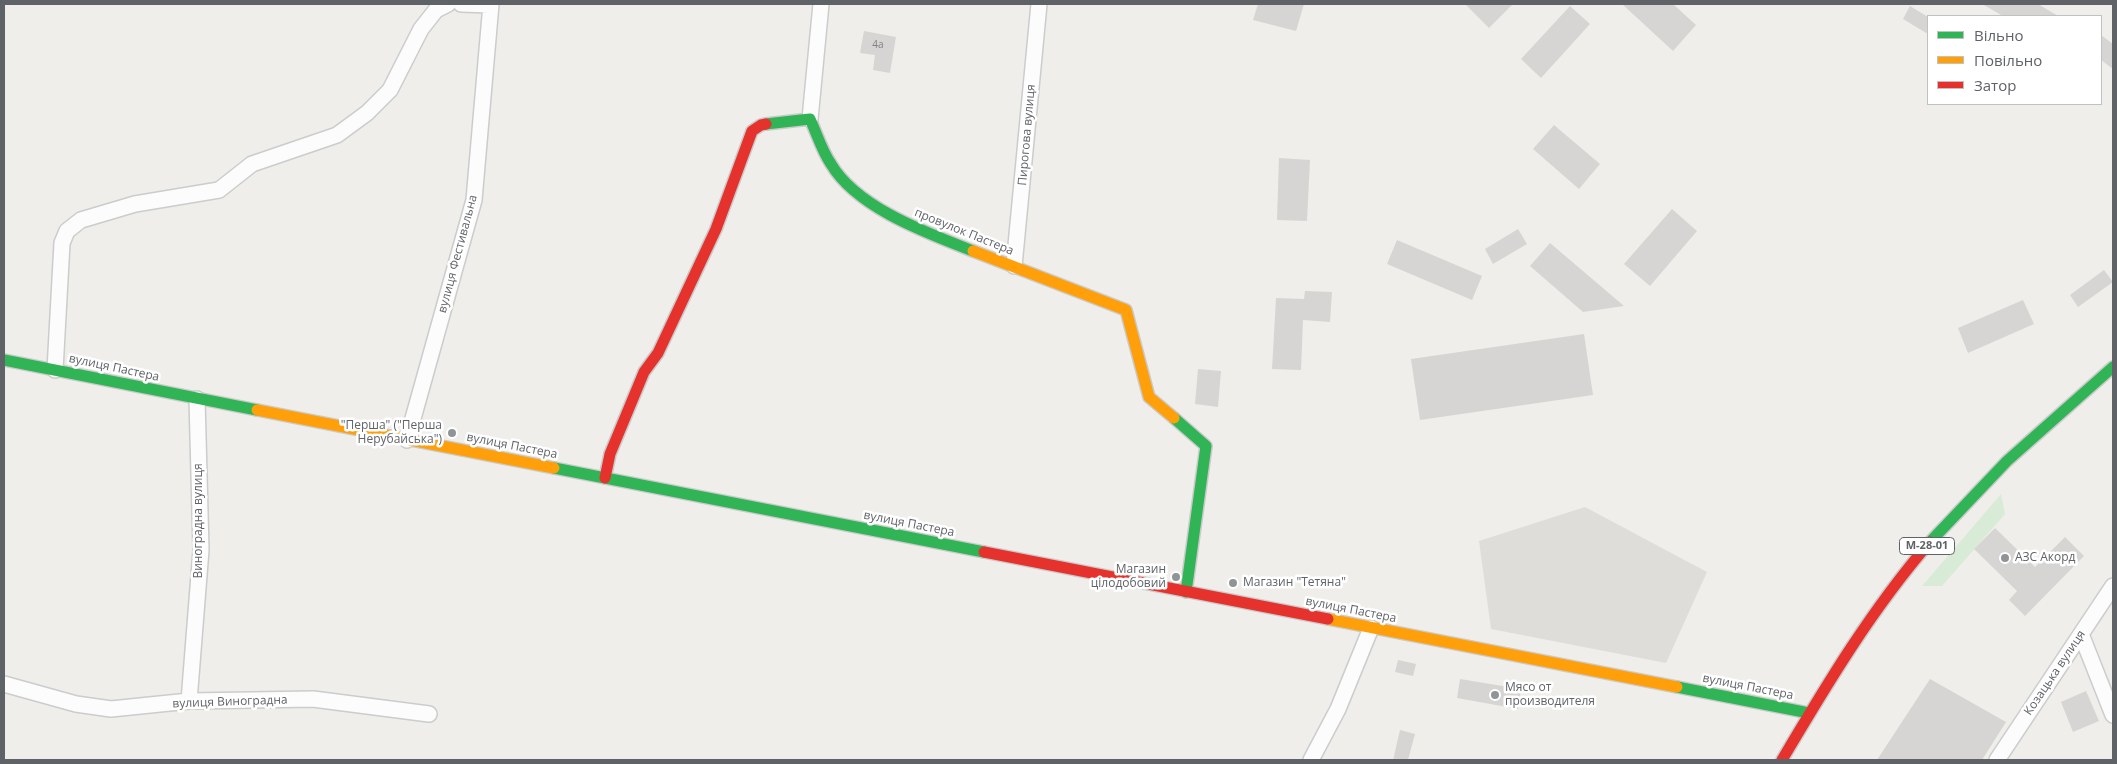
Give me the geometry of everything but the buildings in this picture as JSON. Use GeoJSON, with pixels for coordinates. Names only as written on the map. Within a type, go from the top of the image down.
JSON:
{"type":"FeatureCollection","features":[{"type":"Feature","properties":{"kind":"main road","name":"провулок Пастера"},"geometry":{"type":"LineString","coordinates":[[810,119],[831,165],[854,190],[918,230],[1126,310],[1149,397],[1206,446],[1186,592]]}},
{"type":"Feature","properties":{"kind":"main road"},"geometry":{"type":"LineString","coordinates":[[605,478],[610,454],[644,372],[658,353],[716,229],[752,132],[761,125],[810,119]]}},
{"type":"Feature","properties":{"kind":"main road","name":"вулиця Пастера"},"geometry":{"type":"LineString","coordinates":[[4,360],[1809,713]]}},
{"type":"Feature","properties":{"kind":"main road","name":"М-28-01"},"geometry":{"type":"LineString","coordinates":[[1782,760],[1809,713],[1875,613],[1909,566],[1960,506],[2064,407],[2113,367]]}},
{"type":"Feature","properties":{"kind":"street"},"geometry":{"type":"LineString","coordinates":[[55,370],[62,243],[67,230],[81,220],[135,204],[220,190],[252,164],[337,135],[367,114],[390,90],[420,29],[436,10],[448,4]]}},
{"type":"Feature","properties":{"kind":"street"},"geometry":{"type":"LineString","coordinates":[[461,4],[490,5]]}},
{"type":"Feature","properties":{"kind":"street"},"geometry":{"type":"LineString","coordinates":[[810,119],[821,4]]}},
{"type":"Feature","properties":{"kind":"street","name":"Пирогова вулиця"},"geometry":{"type":"LineString","coordinates":[[1014,266],[1039,4]]}},
{"type":"Feature","properties":{"kind":"street","name":"вулиця Фестивальна"},"geometry":{"type":"LineString","coordinates":[[407,440],[474,200],[490,5]]}},
{"type":"Feature","properties":{"kind":"street","name":"Виноградна вулиця"},"geometry":{"type":"LineString","coordinates":[[189,701],[201,550],[196,399]]}},
{"type":"Feature","properties":{"kind":"street","name":"Козацька вулиця"},"geometry":{"type":"LineString","coordinates":[[1997,760],[2113,586]]}},
{"type":"Feature","properties":{"kind":"street"},"geometry":{"type":"LineString","coordinates":[[1311,760],[1338,709],[1371,628]]}},
{"type":"Feature","properties":{"kind":"street"},"geometry":{"type":"LineString","coordinates":[[2081,634],[2113,715]]}},
{"type":"Feature","properties":{"kind":"street","name":"вулиця Виноградна"},"geometry":{"type":"LineString","coordinates":[[4,684],[76,704],[112,709],[189,701],[313,699],[429,714]]}},
{"type":"Feature","properties":{"kind":"shaded area"},"geometry":{"type":"Polygon","coordinates":[[[1585,507],[1707,572],[1666,663],[1491,629],[1479,541],[1585,507]]]}},
{"type":"Feature","properties":{"kind":"green space"},"geometry":{"type":"Polygon","coordinates":[[[2001,494],[2005,514],[1942,586],[1922,586],[2001,494]]]}},
{"type":"Feature","properties":{"kind":"traffic: fast"},"geometry":{"type":"LineString","coordinates":[[766,124],[810,119],[831,164],[843,180],[858,194],[894,217],[973,251]]}},
{"type":"Feature","properties":{"kind":"traffic: fast"},"geometry":{"type":"LineString","coordinates":[[4,360],[257,410]]}},
{"type":"Feature","properties":{"kind":"traffic: fast"},"geometry":{"type":"LineString","coordinates":[[1930,542],[2007,461],[2113,367]]}},
{"type":"Feature","properties":{"kind":"traffic: fast"},"geometry":{"type":"LineString","coordinates":[[1174,418],[1206,446],[1186,592]]}},
{"type":"Feature","properties":{"kind":"traffic: fast"},"geometry":{"type":"LineString","coordinates":[[554,468],[984,552]]}},
{"type":"Feature","properties":{"kind":"traffic: fast"},"geometry":{"type":"LineString","coordinates":[[1677,687],[1809,713]]}},
{"type":"Feature","properties":{"kind":"traffic: slow"},"geometry":{"type":"LineString","coordinates":[[973,251],[1126,310],[1149,397],[1174,418]]}},
{"type":"Feature","properties":{"kind":"traffic: slow"},"geometry":{"type":"LineString","coordinates":[[257,410],[554,468]]}},
{"type":"Feature","properties":{"kind":"traffic: slow"},"geometry":{"type":"LineString","coordinates":[[1328,619],[1677,687]]}},
{"type":"Feature","properties":{"kind":"traffic: jam"},"geometry":{"type":"LineString","coordinates":[[605,478],[610,454],[644,372],[658,353],[716,229],[752,131],[766,124]]}},
{"type":"Feature","properties":{"kind":"traffic: jam"},"geometry":{"type":"LineString","coordinates":[[1782,760],[1833,675],[1870,620],[1930,542]]}},
{"type":"Feature","properties":{"kind":"traffic: jam"},"geometry":{"type":"LineString","coordinates":[[984,552],[1328,619]]}},
{"type":"Feature","properties":{"kind":"place","name":"\"Перша\" (\"Перша Нерубайська\")"},"geometry":{"type":"Point","coordinates":[452,433]}},
{"type":"Feature","properties":{"kind":"place","name":"АЗС Акорд"},"geometry":{"type":"Point","coordinates":[2005,558]}},
{"type":"Feature","properties":{"kind":"place","name":"Магазин цілодобовий"},"geometry":{"type":"Point","coordinates":[1176,577]}},
{"type":"Feature","properties":{"kind":"place","name":"Магазин \"Тетяна\""},"geometry":{"type":"Point","coordinates":[1233,583]}},
{"type":"Feature","properties":{"kind":"place","name":"Мясо от производителя"},"geometry":{"type":"Point","coordinates":[1495,695]}}]}
